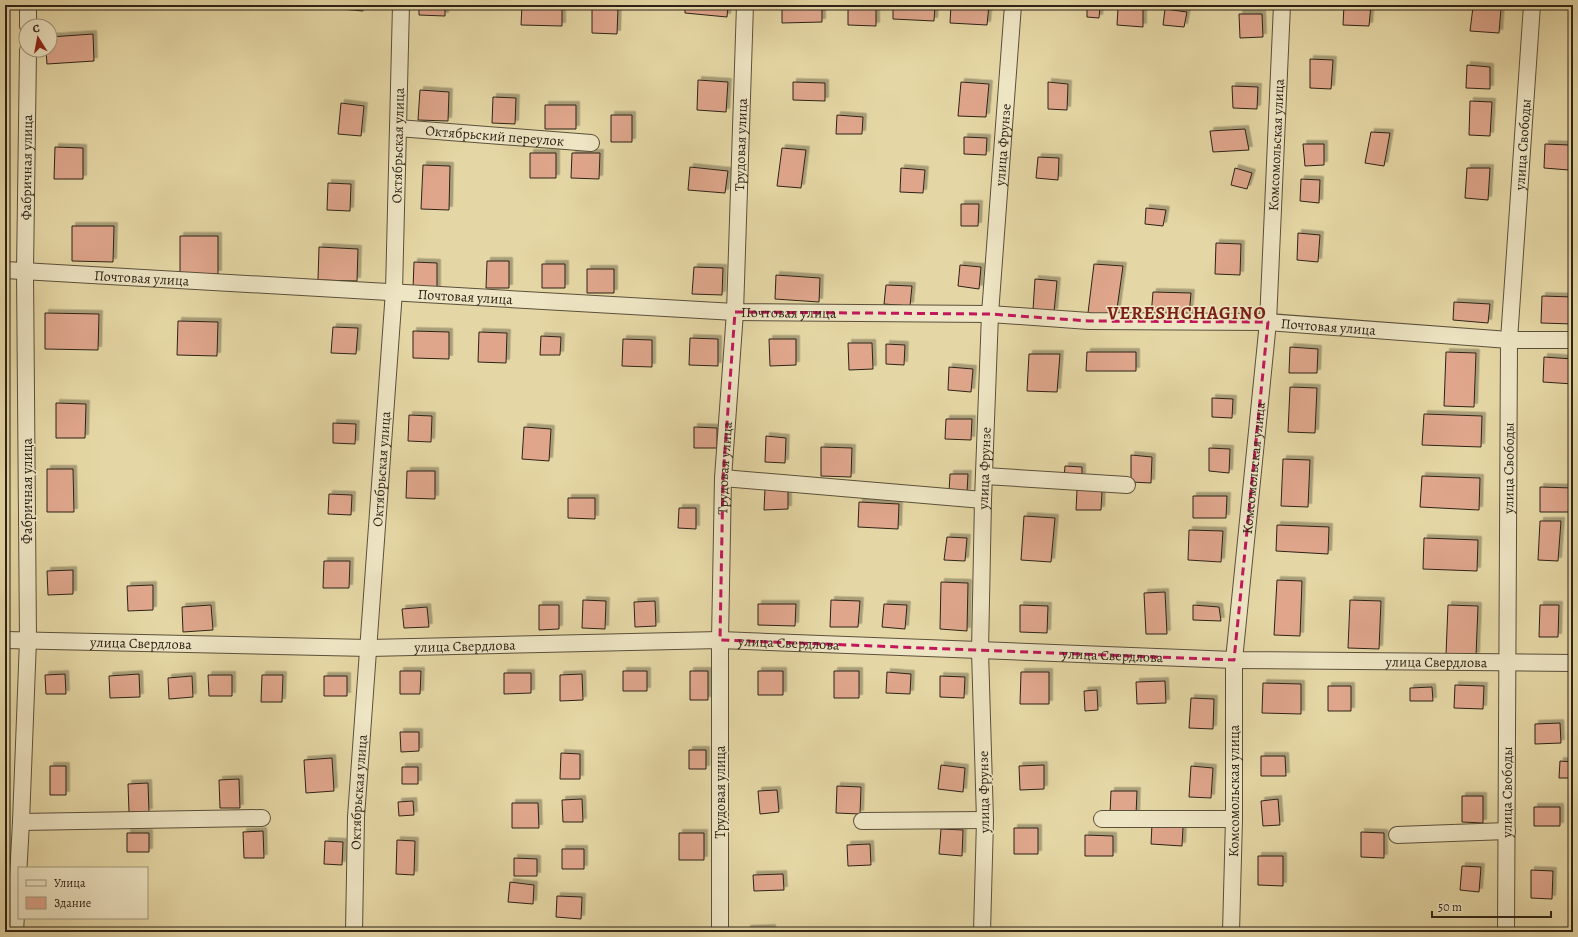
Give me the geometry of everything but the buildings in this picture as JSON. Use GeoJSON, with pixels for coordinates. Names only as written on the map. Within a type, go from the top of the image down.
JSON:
{"type":"FeatureCollection","features":[{"type":"Feature","properties":{"kind":"street"},"geometry":{"type":"LineString","coordinates":[[28,5],[28,18]]}},
{"type":"Feature","properties":{"kind":"street","name":"Октябрьская улица"},"geometry":{"type":"LineString","coordinates":[[354,932],[356,817],[394,291],[401,5]]}},
{"type":"Feature","properties":{"kind":"street","name":"Трудовая улица"},"geometry":{"type":"LineString","coordinates":[[720,932],[720,640],[723,478],[735,312],[745,5]]}},
{"type":"Feature","properties":{"kind":"street","name":"улица Фрунзе"},"geometry":{"type":"LineString","coordinates":[[982,932],[985,820],[980,651],[983,500],[990,314],[1013,5]]}},
{"type":"Feature","properties":{"kind":"street","name":"Комсомольская улица"},"geometry":{"type":"LineString","coordinates":[[1231,932],[1234,819],[1234,660],[1268,322],[1282,5]]}},
{"type":"Feature","properties":{"kind":"street","name":"улица Свободы"},"geometry":{"type":"LineString","coordinates":[[1506,932],[1509,340],[1532,5]]}},
{"type":"Feature","properties":{"kind":"street","name":"Фабричная улица"},"geometry":{"type":"LineString","coordinates":[[19,867],[28,640],[26,271],[28,58]]}},
{"type":"Feature","properties":{"kind":"street","name":"Октябрьский переулок"},"geometry":{"type":"LineString","coordinates":[[398,128],[591,142]]}},
{"type":"Feature","properties":{"kind":"street","name":"Почтовая улица"},"geometry":{"type":"LineString","coordinates":[[5,270],[394,291],[735,312],[990,314],[1089,321],[1268,322],[1509,340],[1573,340]]}},
{"type":"Feature","properties":{"kind":"street"},"geometry":{"type":"LineString","coordinates":[[985,476],[1127,486]]}},
{"type":"Feature","properties":{"kind":"street"},"geometry":{"type":"LineString","coordinates":[[723,478],[983,500]]}},
{"type":"Feature","properties":{"kind":"street","name":"улица Свердлова"},"geometry":{"type":"LineString","coordinates":[[5,640],[369,648],[720,640],[1234,660],[1573,663]]}},
{"type":"Feature","properties":{"kind":"street"},"geometry":{"type":"LineString","coordinates":[[21,822],[262,818]]}},
{"type":"Feature","properties":{"kind":"street"},"geometry":{"type":"LineString","coordinates":[[1102,819],[1234,819]]}},
{"type":"Feature","properties":{"kind":"street"},"geometry":{"type":"LineString","coordinates":[[862,821],[985,820]]}},
{"type":"Feature","properties":{"kind":"street"},"geometry":{"type":"LineString","coordinates":[[1397,836],[1507,831]]}},
{"type":"Feature","properties":{"kind":"street","name":"Фабричная улица"},"geometry":{"type":"LineString","coordinates":[[15,932],[18,877]]}},
{"type":"Feature","properties":{"kind":"highlighted area"},"geometry":{"type":"Polygon","coordinates":[[[735,312],[990,314],[1089,321],[1268,322],[1234,660],[720,640],[723,478],[735,312]]]}},
{"type":"Feature","properties":{"kind":"district","name":"VERESHCHAGINO"},"geometry":{"type":"Point","coordinates":[1187,313]}}]}
